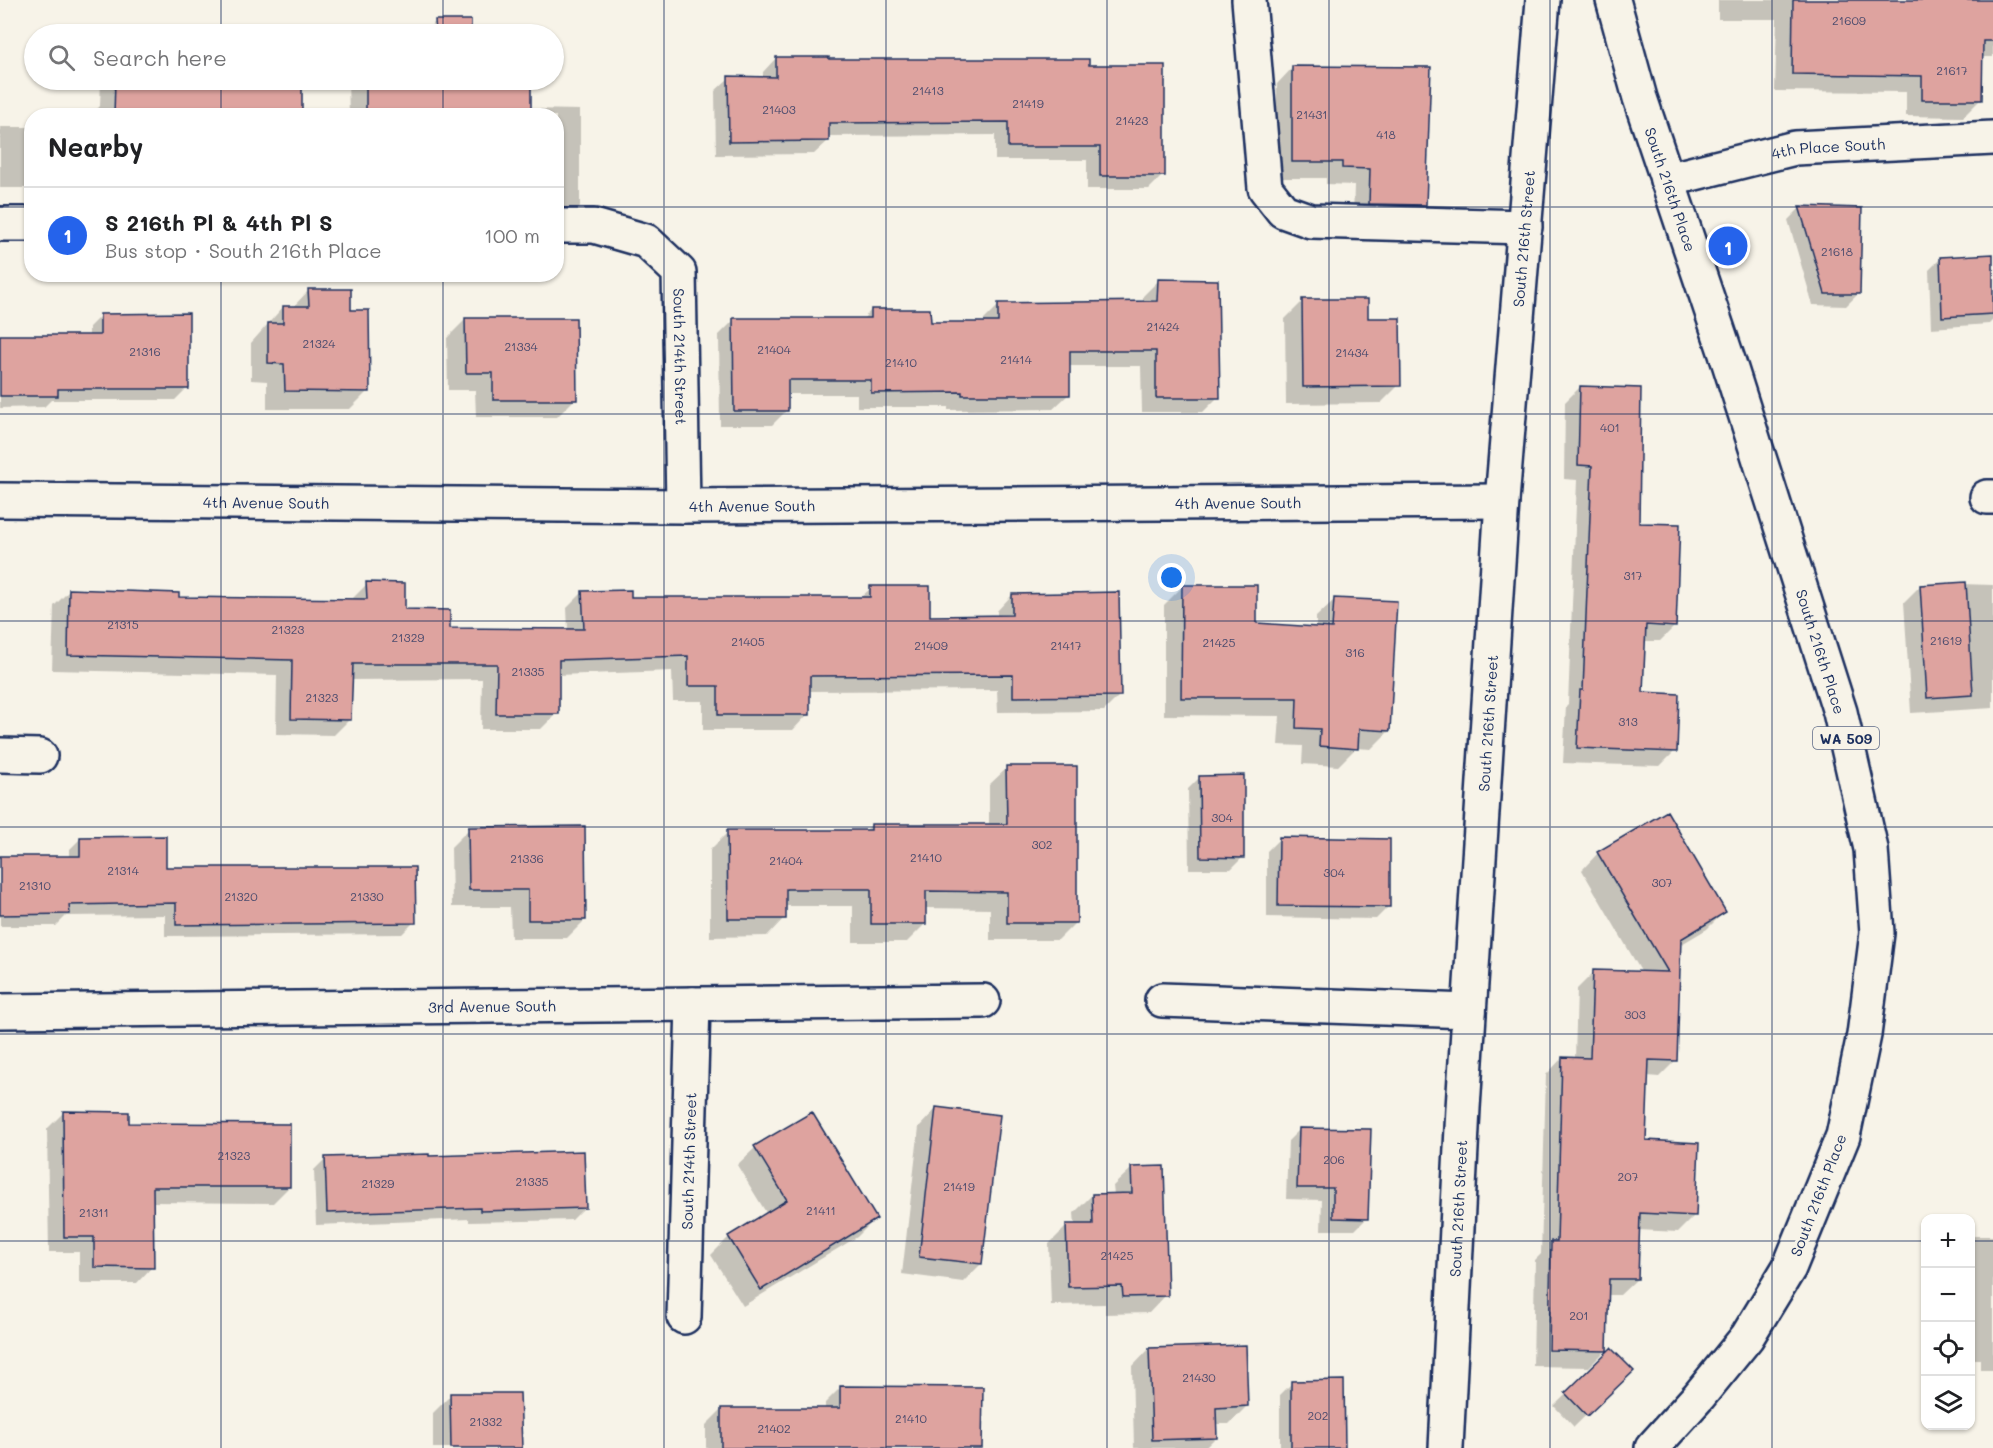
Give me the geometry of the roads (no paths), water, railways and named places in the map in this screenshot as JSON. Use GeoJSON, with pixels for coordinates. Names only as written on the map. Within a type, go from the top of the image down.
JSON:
{"type":"FeatureCollection","features":[{"type":"Feature","properties":{"kind":"street"},"geometry":{"type":"LineString","coordinates":[[1250,0],[1265,188],[1283,211],[1311,221],[1525,227]]}},
{"type":"Feature","properties":{"kind":"street","name":"South 216th Street"},"geometry":{"type":"LineString","coordinates":[[1446,1448],[1469,1011],[1502,501],[1543,0]]}},
{"type":"Feature","properties":{"kind":"street","name":"South 216th Place"},"geometry":{"type":"LineString","coordinates":[[1613,0],[1640,98],[1729,363],[1840,712],[1871,849],[1877,933],[1864,1035],[1843,1136],[1790,1268],[1747,1337],[1699,1396],[1652,1448]]}},
{"type":"Feature","properties":{"kind":"street","name":"4th Place South"},"geometry":{"type":"LineString","coordinates":[[1668,180],[1795,148],[1993,138]]}},
{"type":"Feature","properties":{"kind":"street"},"geometry":{"type":"LineString","coordinates":[[0,224],[24,224]]}},
{"type":"Feature","properties":{"kind":"street","name":"South 214th Street"},"geometry":{"type":"LineString","coordinates":[[564,226],[594,226],[646,241],[679,272],[683,506]]}},
{"type":"Feature","properties":{"kind":"street","name":"4th Avenue South"},"geometry":{"type":"LineString","coordinates":[[0,500],[683,506],[1502,501]]}},
{"type":"Feature","properties":{"kind":"street"},"geometry":{"type":"LineString","coordinates":[[0,755],[40,756]]}},
{"type":"Feature","properties":{"kind":"street"},"geometry":{"type":"LineString","coordinates":[[1162,1000],[1469,1011]]}},
{"type":"Feature","properties":{"kind":"street","name":"3rd Avenue South"},"geometry":{"type":"LineString","coordinates":[[0,1011],[984,1001]]}},
{"type":"Feature","properties":{"kind":"street","name":"South 214th Street"},"geometry":{"type":"LineString","coordinates":[[684,1317],[693,1004]]}},
{"type":"Feature","properties":{"kind":"place","name":"S 216th Pl & 4th Pl S"},"geometry":{"type":"Point","coordinates":[1728,246]}}]}
